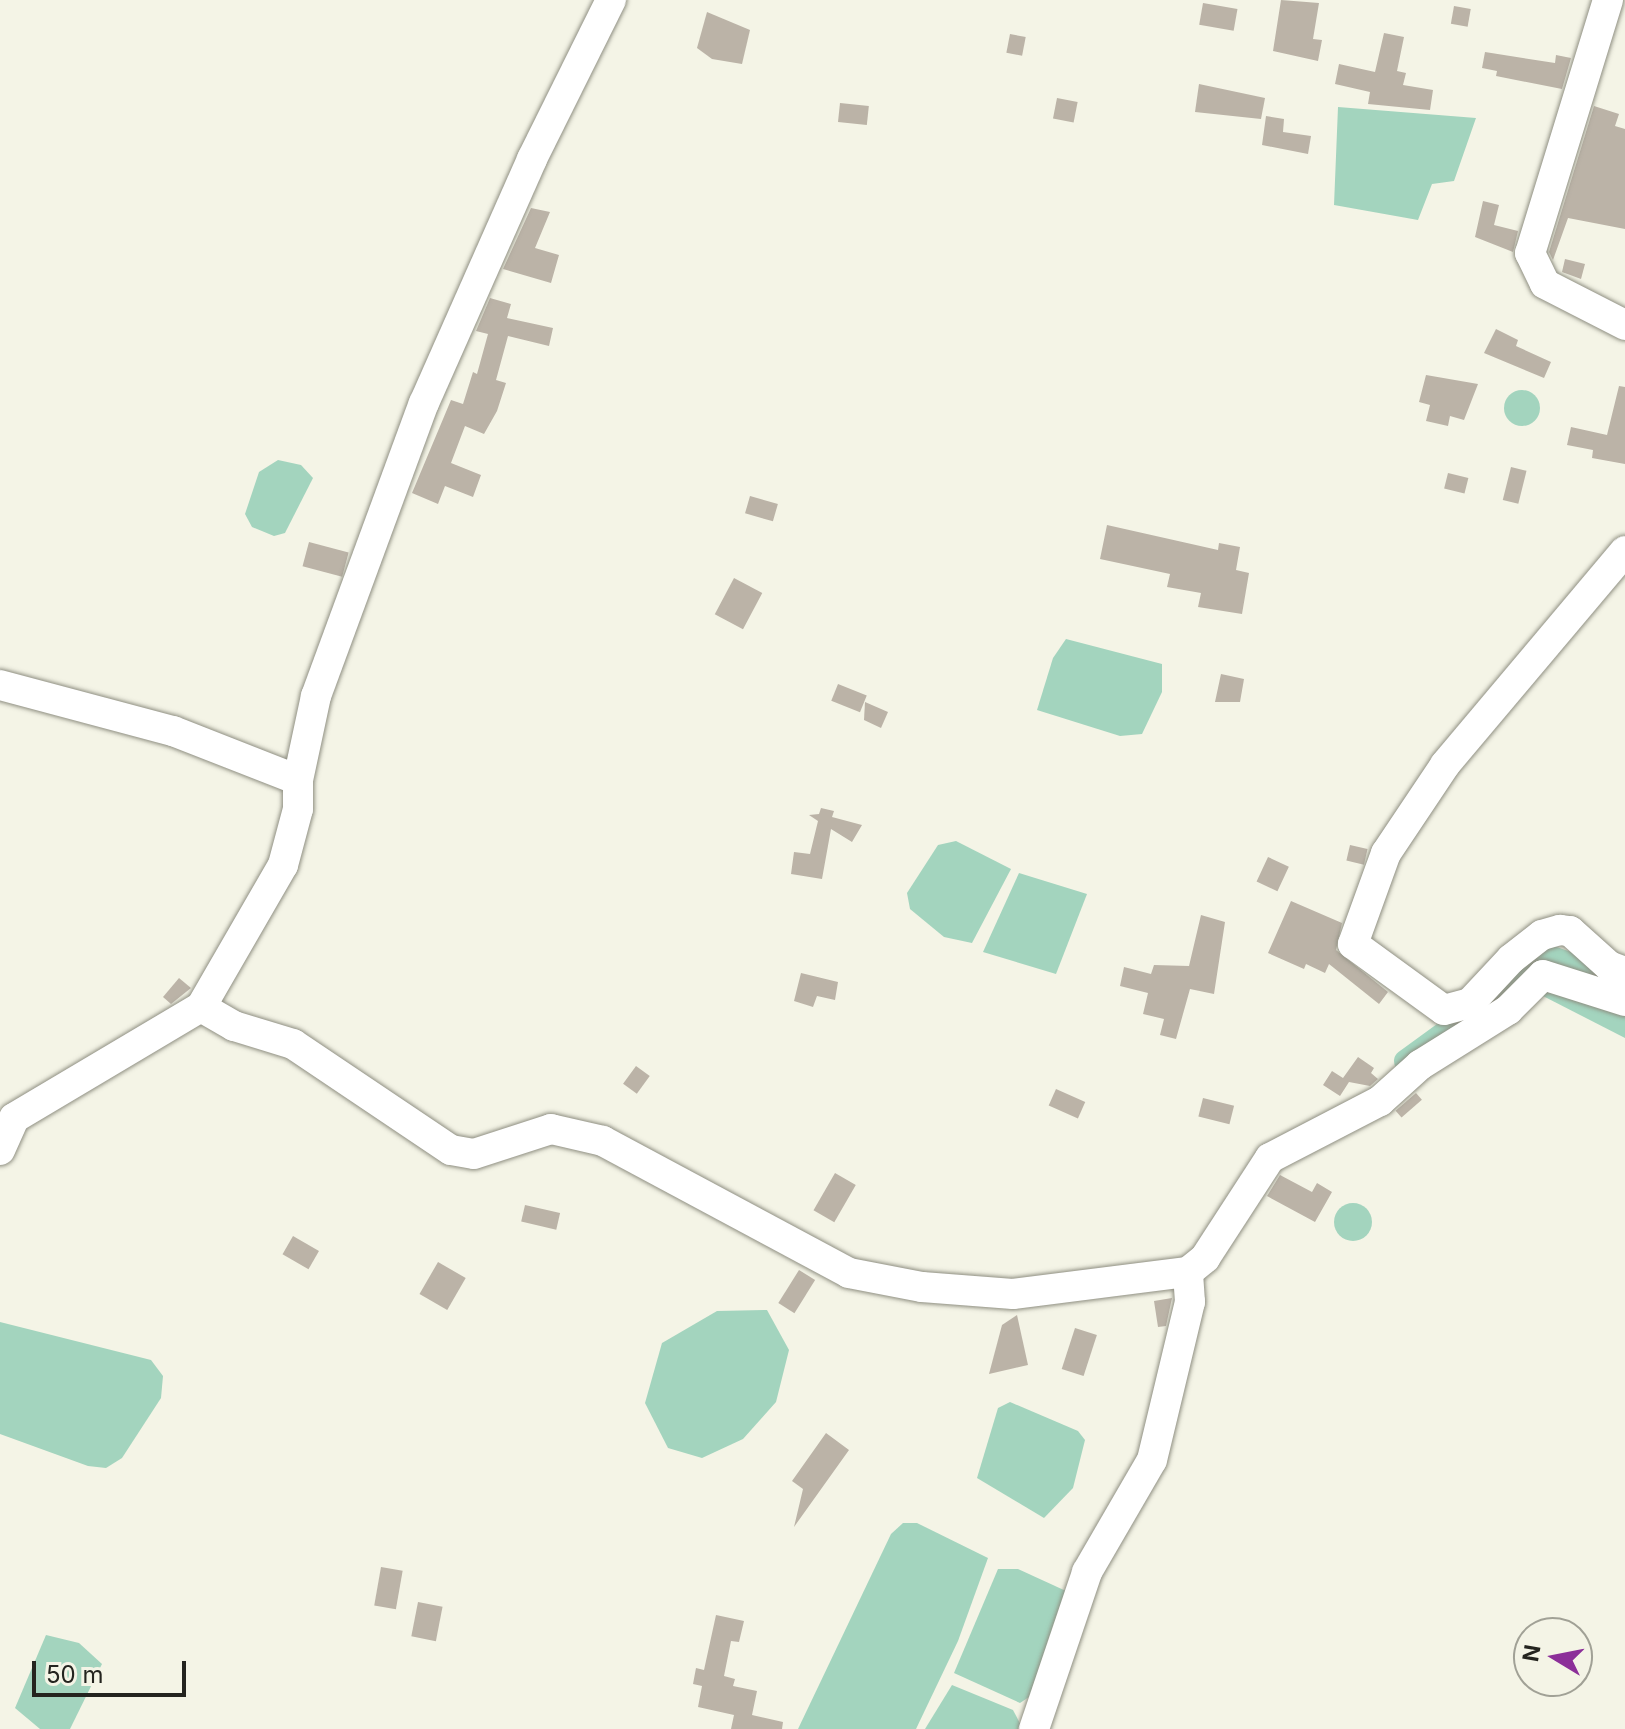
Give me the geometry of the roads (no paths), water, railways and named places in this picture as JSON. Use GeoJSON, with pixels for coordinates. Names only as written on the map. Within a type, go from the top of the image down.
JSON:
{"type":"FeatureCollection","features":[{"type":"Feature","properties":{"kind":"street"},"geometry":{"type":"LineString","coordinates":[[0,1150],[14,1118],[201,1007],[283,865],[298,809],[298,780],[316,696],[424,403],[532,159],[611,0]]}},
{"type":"Feature","properties":{"kind":"street"},"geometry":{"type":"LineString","coordinates":[[1608,0],[1530,253],[1545,284],[1625,325]]}},
{"type":"Feature","properties":{"kind":"street"},"geometry":{"type":"LineString","coordinates":[[1625,551],[1445,765],[1386,853],[1353,944],[1444,1010],[1470,1003],[1511,959],[1542,935],[1560,930],[1570,931],[1609,966],[1625,972]]}},
{"type":"Feature","properties":{"kind":"street"},"geometry":{"type":"LineString","coordinates":[[0,685],[173,731],[298,780]]}},
{"type":"Feature","properties":{"kind":"street"},"geometry":{"type":"LineString","coordinates":[[201,1007],[234,1026],[293,1044],[451,1150],[474,1154],[551,1129],[603,1141],[849,1273],[922,1287],[1013,1294],[1188,1272],[1205,1258],[1270,1158],[1380,1101],[1420,1065],[1508,1010],[1534,980],[1555,975],[1625,1001]]}},
{"type":"Feature","properties":{"kind":"street"},"geometry":{"type":"LineString","coordinates":[[1034,1729],[1087,1572],[1152,1460],[1190,1302],[1188,1272]]}},
{"type":"Feature","properties":{"kind":"waterway"},"geometry":{"type":"LineString","coordinates":[[1405,1061],[1549,956],[1615,979]]}}]}
